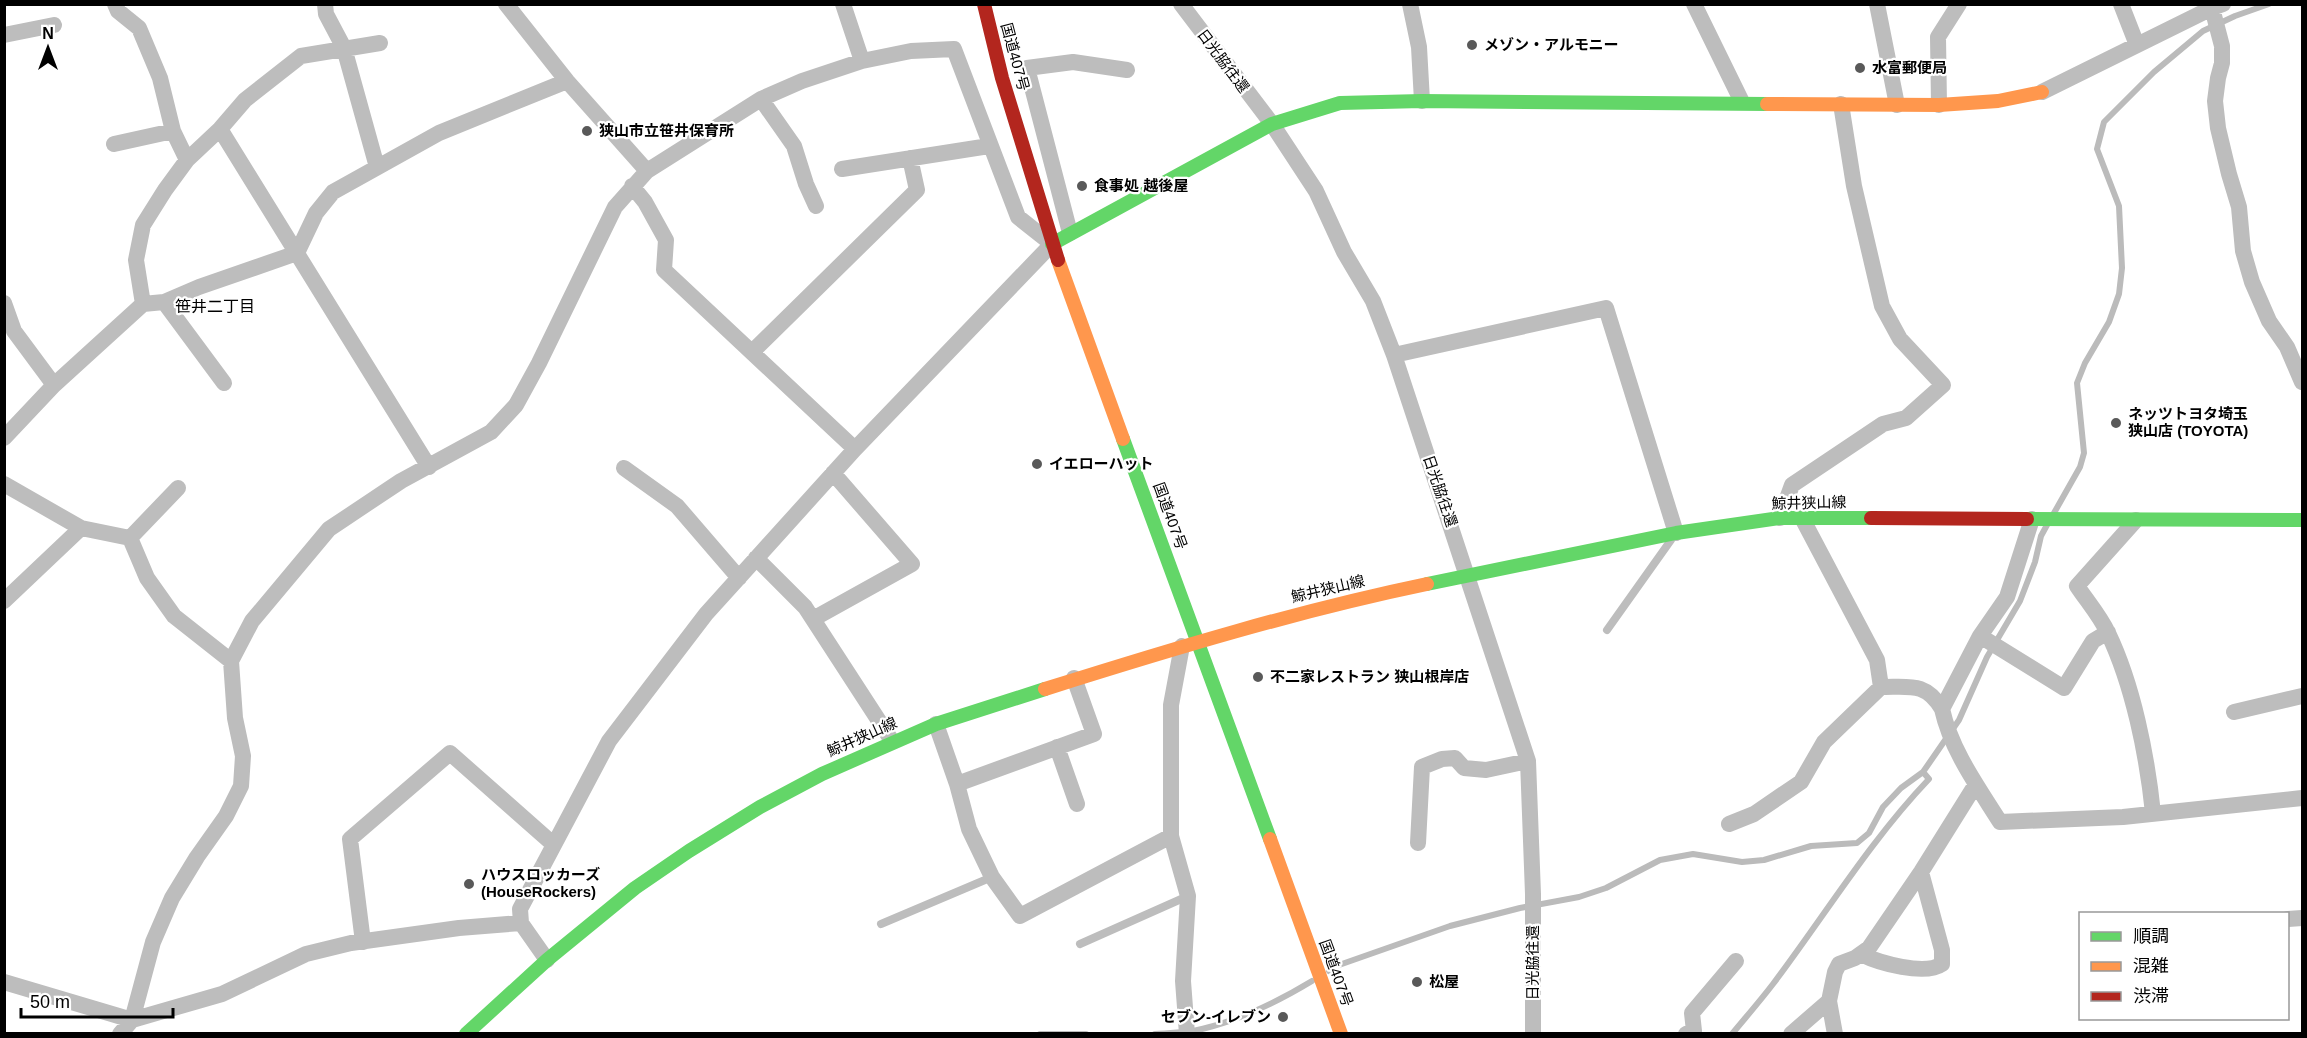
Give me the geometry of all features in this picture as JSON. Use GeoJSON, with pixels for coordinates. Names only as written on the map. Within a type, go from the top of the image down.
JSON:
{"type":"FeatureCollection","features":[{"type":"Feature","properties":{"kind":"main road","name":"国道407号"},"geometry":{"type":"LineString","coordinates":[[984,4],[1002,78],[1052,244],[1341,1034]]}},
{"type":"Feature","properties":{"kind":"main road"},"geometry":{"type":"LineString","coordinates":[[1052,244],[1272,124],[1340,103],[1742,102],[1939,105],[1998,101],[2042,92]]}},
{"type":"Feature","properties":{"kind":"main road","name":"鯨井狭山線"},"geometry":{"type":"LineString","coordinates":[[466,1034],[547,960],[635,888],[760,807],[822,774],[892,741],[936,724],[1074,678],[1198,641],[1383,593],[1676,533],[1780,518],[2302,519]]}},
{"type":"Feature","properties":{"kind":"street"},"geometry":{"type":"LineString","coordinates":[[115,4],[118,11],[139,28],[160,78],[173,132],[188,160]]}},
{"type":"Feature","properties":{"kind":"street"},"geometry":{"type":"LineString","coordinates":[[326,4],[326,14],[344,48],[377,167]]}},
{"type":"Feature","properties":{"kind":"street"},"geometry":{"type":"LineString","coordinates":[[506,4],[567,81],[647,171]]}},
{"type":"Feature","properties":{"kind":"street"},"geometry":{"type":"LineString","coordinates":[[843,4],[862,61]]}},
{"type":"Feature","properties":{"kind":"street","name":"日光脇往還"},"geometry":{"type":"LineString","coordinates":[[1181,4],[1272,124],[1316,191],[1344,252],[1373,301],[1394,355],[1528,761],[1533,896],[1533,1034]]}},
{"type":"Feature","properties":{"kind":"street"},"geometry":{"type":"LineString","coordinates":[[1410,4],[1419,47],[1422,101]]}},
{"type":"Feature","properties":{"kind":"street"},"geometry":{"type":"LineString","coordinates":[[1694,4],[1742,102]]}},
{"type":"Feature","properties":{"kind":"street"},"geometry":{"type":"LineString","coordinates":[[1877,4],[1898,105]]}},
{"type":"Feature","properties":{"kind":"street"},"geometry":{"type":"LineString","coordinates":[[1939,105],[1938,37],[1959,4]]}},
{"type":"Feature","properties":{"kind":"street"},"geometry":{"type":"LineString","coordinates":[[2121,4],[2137,45]]}},
{"type":"Feature","properties":{"kind":"street"},"geometry":{"type":"LineString","coordinates":[[2042,92],[2137,45],[2192,11],[2217,16],[2222,63],[2216,101],[2218,128],[2239,207],[2242,251],[2252,282],[2269,321],[2287,347],[2302,382]]}},
{"type":"Feature","properties":{"kind":"street"},"geometry":{"type":"LineString","coordinates":[[4,35],[54,25]]}},
{"type":"Feature","properties":{"kind":"street"},"geometry":{"type":"LineString","coordinates":[[143,304],[136,260],[143,225],[165,190],[188,160],[220,129],[245,100],[301,56],[380,43]]}},
{"type":"Feature","properties":{"kind":"street"},"geometry":{"type":"LineString","coordinates":[[120,1034],[132,1020],[153,942],[172,898],[226,816],[241,786],[243,756],[235,718],[231,661],[252,621],[329,529],[401,481],[491,432],[516,405],[615,207],[647,171],[761,99],[802,81],[862,61],[911,51],[954,49],[989,146],[1018,217],[1052,244],[855,449],[705,615],[609,741],[520,909],[521,923],[547,960]]}},
{"type":"Feature","properties":{"kind":"street"},"geometry":{"type":"LineString","coordinates":[[1070,233],[1027,68],[1073,62],[1127,70]]}},
{"type":"Feature","properties":{"kind":"street"},"geometry":{"type":"LineString","coordinates":[[4,438],[54,385],[143,304],[164,302],[297,253],[316,213],[333,192],[439,132],[567,81]]}},
{"type":"Feature","properties":{"kind":"street"},"geometry":{"type":"LineString","coordinates":[[761,99],[794,146],[806,184],[816,206]]}},
{"type":"Feature","properties":{"kind":"street"},"geometry":{"type":"LineString","coordinates":[[1780,518],[1792,485],[1883,424],[1906,418],[1943,385],[1900,339],[1882,306],[1854,186],[1841,104]]}},
{"type":"Feature","properties":{"kind":"street"},"geometry":{"type":"LineString","coordinates":[[220,129],[429,467]]}},
{"type":"Feature","properties":{"kind":"street"},"geometry":{"type":"LineString","coordinates":[[114,144],[173,132]]}},
{"type":"Feature","properties":{"kind":"street"},"geometry":{"type":"LineString","coordinates":[[842,169],[989,146]]}},
{"type":"Feature","properties":{"kind":"street"},"geometry":{"type":"LineString","coordinates":[[752,352],[917,190],[910,158]]}},
{"type":"Feature","properties":{"kind":"street"},"geometry":{"type":"LineString","coordinates":[[632,186],[645,202],[666,240],[664,270],[855,449]]}},
{"type":"Feature","properties":{"kind":"street"},"geometry":{"type":"LineString","coordinates":[[164,302],[224,383]]}},
{"type":"Feature","properties":{"kind":"street"},"geometry":{"type":"LineString","coordinates":[[4,303],[14,331],[54,385]]}},
{"type":"Feature","properties":{"kind":"street"},"geometry":{"type":"LineString","coordinates":[[1394,355],[1606,308],[1676,533]]}},
{"type":"Feature","properties":{"kind":"street"},"geometry":{"type":"LineString","coordinates":[[624,468],[676,506],[739,578]]}},
{"type":"Feature","properties":{"kind":"street"},"geometry":{"type":"LineString","coordinates":[[813,619],[912,564],[833,473]]}},
{"type":"Feature","properties":{"kind":"street"},"geometry":{"type":"LineString","coordinates":[[4,484],[81,528],[129,538]]}},
{"type":"Feature","properties":{"kind":"street"},"geometry":{"type":"LineString","coordinates":[[129,538],[178,488]]}},
{"type":"Feature","properties":{"kind":"street"},"geometry":{"type":"LineString","coordinates":[[1802,518],[1877,660],[1881,687]]}},
{"type":"Feature","properties":{"kind":"street"},"geometry":{"type":"LineString","coordinates":[[1943,716],[1983,637],[2007,597],[2034,519]]}},
{"type":"Feature","properties":{"kind":"street"},"geometry":{"type":"LineString","coordinates":[[2136,519],[2077,586],[2108,632],[2125,680],[2147,763],[2153,813]]}},
{"type":"Feature","properties":{"kind":"street"},"geometry":{"type":"LineString","coordinates":[[4,601],[81,528]]}},
{"type":"Feature","properties":{"kind":"street"},"geometry":{"type":"LineString","coordinates":[[129,538],[147,578],[174,615],[231,661]]}},
{"type":"Feature","properties":{"kind":"street"},"geometry":{"type":"LineString","coordinates":[[756,558],[805,607],[892,741]]}},
{"type":"Feature","properties":{"kind":"street"},"geometry":{"type":"LineString","coordinates":[[1983,637],[2064,688],[2093,641],[2108,632]]}},
{"type":"Feature","properties":{"kind":"street"},"geometry":{"type":"LineString","coordinates":[[1182,646],[1171,705],[1171,836],[1188,896],[1184,981],[1186,1030]]}},
{"type":"Feature","properties":{"kind":"street"},"geometry":{"type":"LineString","coordinates":[[957,784],[1094,734],[1074,678]]}},
{"type":"Feature","properties":{"kind":"street"},"geometry":{"type":"LineString","coordinates":[[1729,824],[1754,814],[1801,782],[1824,742],[1881,687],[1915,687],[1933,695],[1956,747],[2000,822],[2058,821],[2302,798]]}},
{"type":"Feature","properties":{"kind":"street"},"geometry":{"type":"LineString","coordinates":[[2234,712],[2302,696]]}},
{"type":"Feature","properties":{"kind":"street"},"geometry":{"type":"LineString","coordinates":[[936,724],[957,784],[969,829],[992,877],[1020,916],[1171,836]]}},
{"type":"Feature","properties":{"kind":"street"},"geometry":{"type":"LineString","coordinates":[[1057,747],[1077,804]]}},
{"type":"Feature","properties":{"kind":"street"},"geometry":{"type":"LineString","coordinates":[[363,942],[350,839],[450,753],[553,844]]}},
{"type":"Feature","properties":{"kind":"street"},"geometry":{"type":"LineString","coordinates":[[1418,843],[1422,766],[1442,759],[1455,758],[1464,768],[1486,770],[1528,761]]}},
{"type":"Feature","properties":{"kind":"street"},"geometry":{"type":"LineString","coordinates":[[1835,1034],[1829,1001],[1839,964],[1869,948],[1922,872],[1976,784]]}},
{"type":"Feature","properties":{"kind":"street"},"geometry":{"type":"LineString","coordinates":[[1861,954],[1876,962],[1927,969],[1936,968],[1942,964],[1942,951],[1922,872]]}},
{"type":"Feature","properties":{"kind":"street"},"geometry":{"type":"LineString","coordinates":[[4,982],[132,1020],[222,994],[306,954],[363,942],[459,928],[521,923]]}},
{"type":"Feature","properties":{"kind":"street"},"geometry":{"type":"LineString","coordinates":[[1686,1034],[1694,1031],[1692,1013],[1737,961]]}},
{"type":"Feature","properties":{"kind":"street"},"geometry":{"type":"LineString","coordinates":[[1791,1034],[1829,1001]]}},
{"type":"Feature","properties":{"kind":"lane"},"geometry":{"type":"LineString","coordinates":[[1607,630],[1676,533]]}},
{"type":"Feature","properties":{"kind":"lane"},"geometry":{"type":"LineString","coordinates":[[881,924],[992,877]]}},
{"type":"Feature","properties":{"kind":"lane"},"geometry":{"type":"LineString","coordinates":[[1080,944],[1188,896]]}},
{"type":"Feature","properties":{"kind":"waterway"},"geometry":{"type":"LineString","coordinates":[[2054,513],[2080,467],[2084,453],[2077,383],[2085,363],[2109,322],[2119,294],[2122,268],[2119,206],[2097,149],[2104,122],[2154,72],[2203,31],[2269,4]]}},
{"type":"Feature","properties":{"kind":"waterway"},"geometry":{"type":"LineString","coordinates":[[1329,971],[1339,965],[1450,926],[1520,908],[1579,897],[1606,888],[1660,860],[1693,854],[1742,862],[1764,860],[1811,846],[1857,843],[1869,833],[1883,807],[1901,788],[1923,772],[1959,720],[1987,657],[2020,601],[2035,562],[2041,536],[2047,525]]}},
{"type":"Feature","properties":{"kind":"waterway"},"geometry":{"type":"LineString","coordinates":[[1732,1034],[1773,984],[1887,827],[1929,779],[1923,772]]}},
{"type":"Feature","properties":{"kind":"waterway"},"geometry":{"type":"LineString","coordinates":[[1155,1034],[1196,1030],[1231,1021],[1273,1003],[1312,981]]}},
{"type":"Feature","properties":{"kind":"waterway"},"geometry":{"type":"LineString","coordinates":[[1040,1034],[1086,1034]]}},
{"type":"Feature","properties":{"kind":"traffic: fast"},"geometry":{"type":"LineString","coordinates":[[1052,244],[1272,124],[1340,103],[1422,101],[1767,104]]}},
{"type":"Feature","properties":{"kind":"traffic: fast"},"geometry":{"type":"LineString","coordinates":[[1123,439],[1270,839]]}},
{"type":"Feature","properties":{"kind":"traffic: fast"},"geometry":{"type":"LineString","coordinates":[[1427,584],[1676,533],[1780,518],[1871,518]]}},
{"type":"Feature","properties":{"kind":"traffic: fast"},"geometry":{"type":"LineString","coordinates":[[2027,519],[2302,520]]}},
{"type":"Feature","properties":{"kind":"traffic: fast"},"geometry":{"type":"LineString","coordinates":[[466,1034],[547,960],[635,888],[760,807],[822,774],[936,724],[1045,689]]}},
{"type":"Feature","properties":{"kind":"traffic: slow"},"geometry":{"type":"LineString","coordinates":[[1767,104],[1939,105],[1998,101],[2042,92]]}},
{"type":"Feature","properties":{"kind":"traffic: slow"},"geometry":{"type":"LineString","coordinates":[[1058,260],[1123,439]]}},
{"type":"Feature","properties":{"kind":"traffic: slow"},"geometry":{"type":"LineString","coordinates":[[1045,689],[1235,632],[1330,606],[1427,584]]}},
{"type":"Feature","properties":{"kind":"traffic: slow"},"geometry":{"type":"LineString","coordinates":[[1270,839],[1341,1034]]}},
{"type":"Feature","properties":{"kind":"traffic: jam"},"geometry":{"type":"LineString","coordinates":[[984,4],[1002,78],[1058,260]]}},
{"type":"Feature","properties":{"kind":"traffic: jam"},"geometry":{"type":"LineString","coordinates":[[1871,518],[2027,519]]}},
{"type":"Feature","properties":{"kind":"place","name":"メゾン・アルモニー"},"geometry":{"type":"Point","coordinates":[1472,45]}},
{"type":"Feature","properties":{"kind":"place","name":"水富郵便局"},"geometry":{"type":"Point","coordinates":[1860,68]}},
{"type":"Feature","properties":{"kind":"place","name":"狭山市立笹井保育所"},"geometry":{"type":"Point","coordinates":[587,131]}},
{"type":"Feature","properties":{"kind":"place","name":"食事処 越後屋"},"geometry":{"type":"Point","coordinates":[1082,186]}},
{"type":"Feature","properties":{"kind":"place","name":"ネッツトヨタ埼玉 狭山店 (TOYOTA)"},"geometry":{"type":"Point","coordinates":[2116,423]}},
{"type":"Feature","properties":{"kind":"place","name":"イエローハット"},"geometry":{"type":"Point","coordinates":[1037,464]}},
{"type":"Feature","properties":{"kind":"place","name":"不二家レストラン 狭山根岸店"},"geometry":{"type":"Point","coordinates":[1258,677]}},
{"type":"Feature","properties":{"kind":"place","name":"ハウスロッカーズ (HouseRockers)"},"geometry":{"type":"Point","coordinates":[469,884]}},
{"type":"Feature","properties":{"kind":"place","name":"松屋"},"geometry":{"type":"Point","coordinates":[1417,982]}},
{"type":"Feature","properties":{"kind":"place","name":"セブン-イレブン"},"geometry":{"type":"Point","coordinates":[1283,1017]}},
{"type":"Feature","properties":{"kind":"district","name":"笹井二丁目"},"geometry":{"type":"Point","coordinates":[215,306]}}]}
